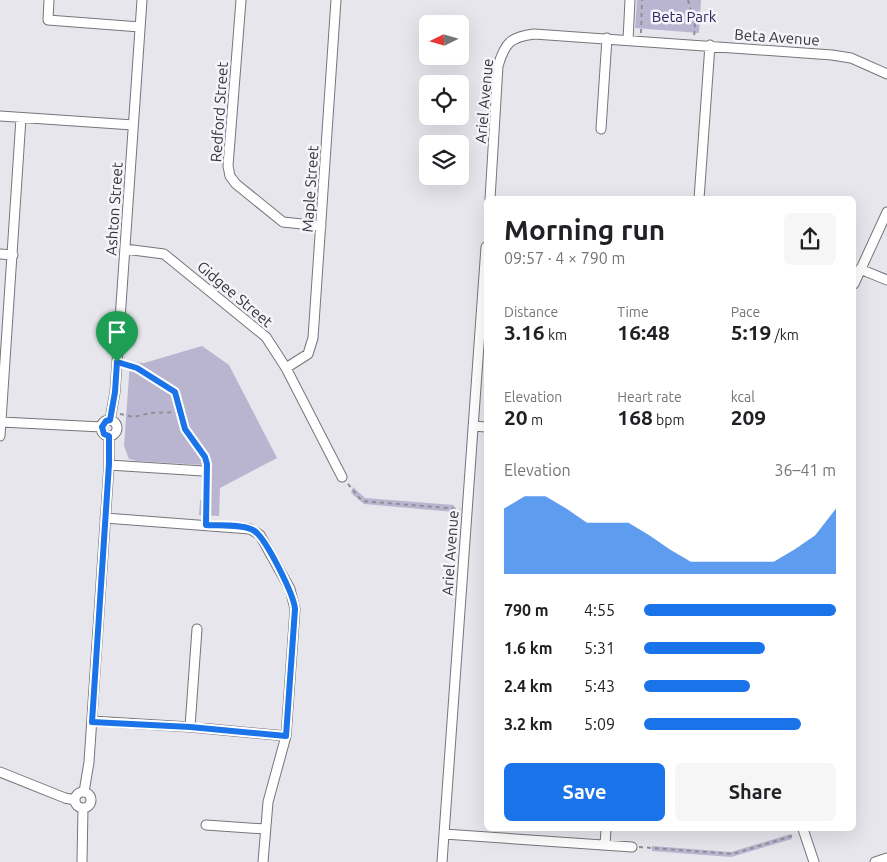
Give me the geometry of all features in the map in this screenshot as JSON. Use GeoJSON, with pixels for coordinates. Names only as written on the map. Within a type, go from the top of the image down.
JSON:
{"type":"FeatureCollection","features":[{"type":"Feature","properties":{"kind":"street"},"geometry":{"type":"LineString","coordinates":[[49,0],[48,20],[140,27]]}},
{"type":"Feature","properties":{"kind":"street","name":"Ashton Street"},"geometry":{"type":"LineString","coordinates":[[109,436],[114,434],[117,428],[110,416],[115,392],[142,0]]}},
{"type":"Feature","properties":{"kind":"street","name":"Redford Street"},"geometry":{"type":"LineString","coordinates":[[241,0],[228,166],[230,176],[236,184],[283,222],[321,226]]}},
{"type":"Feature","properties":{"kind":"street","name":"Maple Street"},"geometry":{"type":"LineString","coordinates":[[286,368],[308,354],[313,338],[336,0]]}},
{"type":"Feature","properties":{"kind":"street"},"geometry":{"type":"LineString","coordinates":[[628,40],[630,0]]}},
{"type":"Feature","properties":{"kind":"street","name":"Beta Avenue"},"geometry":{"type":"LineString","coordinates":[[512,39],[534,34],[607,38],[851,58],[887,74]]}},
{"type":"Feature","properties":{"kind":"street"},"geometry":{"type":"LineString","coordinates":[[601,129],[607,38]]}},
{"type":"Feature","properties":{"kind":"street","name":"Ariel Avenue"},"geometry":{"type":"LineString","coordinates":[[490,196],[498,66],[503,50],[512,39]]}},
{"type":"Feature","properties":{"kind":"street"},"geometry":{"type":"LineString","coordinates":[[700,196],[710,46]]}},
{"type":"Feature","properties":{"kind":"street"},"geometry":{"type":"LineString","coordinates":[[0,116],[133,125]]}},
{"type":"Feature","properties":{"kind":"street"},"geometry":{"type":"LineString","coordinates":[[0,436],[21,118]]}},
{"type":"Feature","properties":{"kind":"street"},"geometry":{"type":"LineString","coordinates":[[856,279],[887,212]]}},
{"type":"Feature","properties":{"kind":"street","name":"Gidgee Street"},"geometry":{"type":"LineString","coordinates":[[124,250],[155,252],[171,258],[266,337],[286,368],[342,477]]}},
{"type":"Feature","properties":{"kind":"street"},"geometry":{"type":"LineString","coordinates":[[0,254],[13,255]]}},
{"type":"Feature","properties":{"kind":"street"},"geometry":{"type":"LineString","coordinates":[[860,269],[887,280]]}},
{"type":"Feature","properties":{"kind":"street","name":"Ariel Avenue"},"geometry":{"type":"LineString","coordinates":[[442,862],[473,426],[484,302]]}},
{"type":"Feature","properties":{"kind":"street"},"geometry":{"type":"LineString","coordinates":[[84,792],[89,762],[109,464],[109,436],[104,434],[102,427],[110,416]]}},
{"type":"Feature","properties":{"kind":"street"},"geometry":{"type":"LineString","coordinates":[[1,422],[102,427]]}},
{"type":"Feature","properties":{"kind":"street"},"geometry":{"type":"LineString","coordinates":[[473,426],[484,427]]}},
{"type":"Feature","properties":{"kind":"street"},"geometry":{"type":"LineString","coordinates":[[109,464],[206,473]]}},
{"type":"Feature","properties":{"kind":"street"},"geometry":{"type":"LineString","coordinates":[[105,518],[250,529],[260,535],[294,599],[286,736],[268,802],[262,862]]}},
{"type":"Feature","properties":{"kind":"street"},"geometry":{"type":"LineString","coordinates":[[190,727],[197,629]]}},
{"type":"Feature","properties":{"kind":"street"},"geometry":{"type":"LineString","coordinates":[[92,722],[190,727],[286,736]]}},
{"type":"Feature","properties":{"kind":"street"},"geometry":{"type":"LineString","coordinates":[[0,772],[65,798],[75,800]]}},
{"type":"Feature","properties":{"kind":"street"},"geometry":{"type":"LineString","coordinates":[[75,800],[77,795],[84,792]]}},
{"type":"Feature","properties":{"kind":"street"},"geometry":{"type":"LineString","coordinates":[[83,808],[91,802],[88,794],[84,792]]}},
{"type":"Feature","properties":{"kind":"street"},"geometry":{"type":"LineString","coordinates":[[75,800],[78,806],[83,808]]}},
{"type":"Feature","properties":{"kind":"street"},"geometry":{"type":"LineString","coordinates":[[82,862],[83,808]]}},
{"type":"Feature","properties":{"kind":"street"},"geometry":{"type":"LineString","coordinates":[[206,825],[265,829]]}},
{"type":"Feature","properties":{"kind":"street"},"geometry":{"type":"LineString","coordinates":[[605,845],[606,831]]}},
{"type":"Feature","properties":{"kind":"street"},"geometry":{"type":"LineString","coordinates":[[804,831],[814,862]]}},
{"type":"Feature","properties":{"kind":"street"},"geometry":{"type":"LineString","coordinates":[[444,834],[632,847]]}},
{"type":"Feature","properties":{"kind":"street"},"geometry":{"type":"LineString","coordinates":[[875,862],[887,858]]}},
{"type":"Feature","properties":{"kind":"path"},"geometry":{"type":"LineString","coordinates":[[641,40],[642,0]]}},
{"type":"Feature","properties":{"kind":"path"},"geometry":{"type":"LineString","coordinates":[[688,0],[695,26],[694,44]]}},
{"type":"Feature","properties":{"kind":"path"},"geometry":{"type":"LineString","coordinates":[[117,362],[137,368],[175,392],[185,429],[205,457],[206,525]]}},
{"type":"Feature","properties":{"kind":"path"},"geometry":{"type":"LineString","coordinates":[[110,416],[134,417],[150,413],[180,412]]}},
{"type":"Feature","properties":{"kind":"path"},"geometry":{"type":"LineString","coordinates":[[342,477],[362,501],[468,510]]}},
{"type":"Feature","properties":{"kind":"path"},"geometry":{"type":"LineString","coordinates":[[632,847],[733,854],[794,835]]}},
{"type":"Feature","properties":{"kind":"green space","name":"Beta Park"},"geometry":{"type":"Polygon","coordinates":[[[637,0],[701,0],[699,33],[635,28],[637,0]]]}},
{"type":"Feature","properties":{"kind":"green space"},"geometry":{"type":"Polygon","coordinates":[[[202,346],[229,365],[277,458],[220,488],[219,516],[199,515],[200,501],[206,494],[204,465],[137,461],[129,459],[124,446],[130,362],[144,363],[202,346]]]}},
{"type":"Feature","properties":{"kind":"green space"},"geometry":{"type":"Polygon","coordinates":[[[353,487],[365,498],[454,505],[454,512],[364,504],[351,493],[353,487]]]}},
{"type":"Feature","properties":{"kind":"green space"},"geometry":{"type":"Polygon","coordinates":[[[791,834],[792,839],[731,857],[652,851],[652,846],[731,852],[791,834]]]}},
{"type":"Feature","properties":{"kind":"route"},"geometry":{"type":"LineString","coordinates":[[117,362],[137,368],[175,392],[185,429],[205,457],[207,464],[206,525],[238,527],[255,531],[260,535],[290,589],[295,609],[286,736],[190,727],[92,722],[110,444],[109,436],[104,434],[102,425],[110,420],[115,392],[117,362]]}}]}
